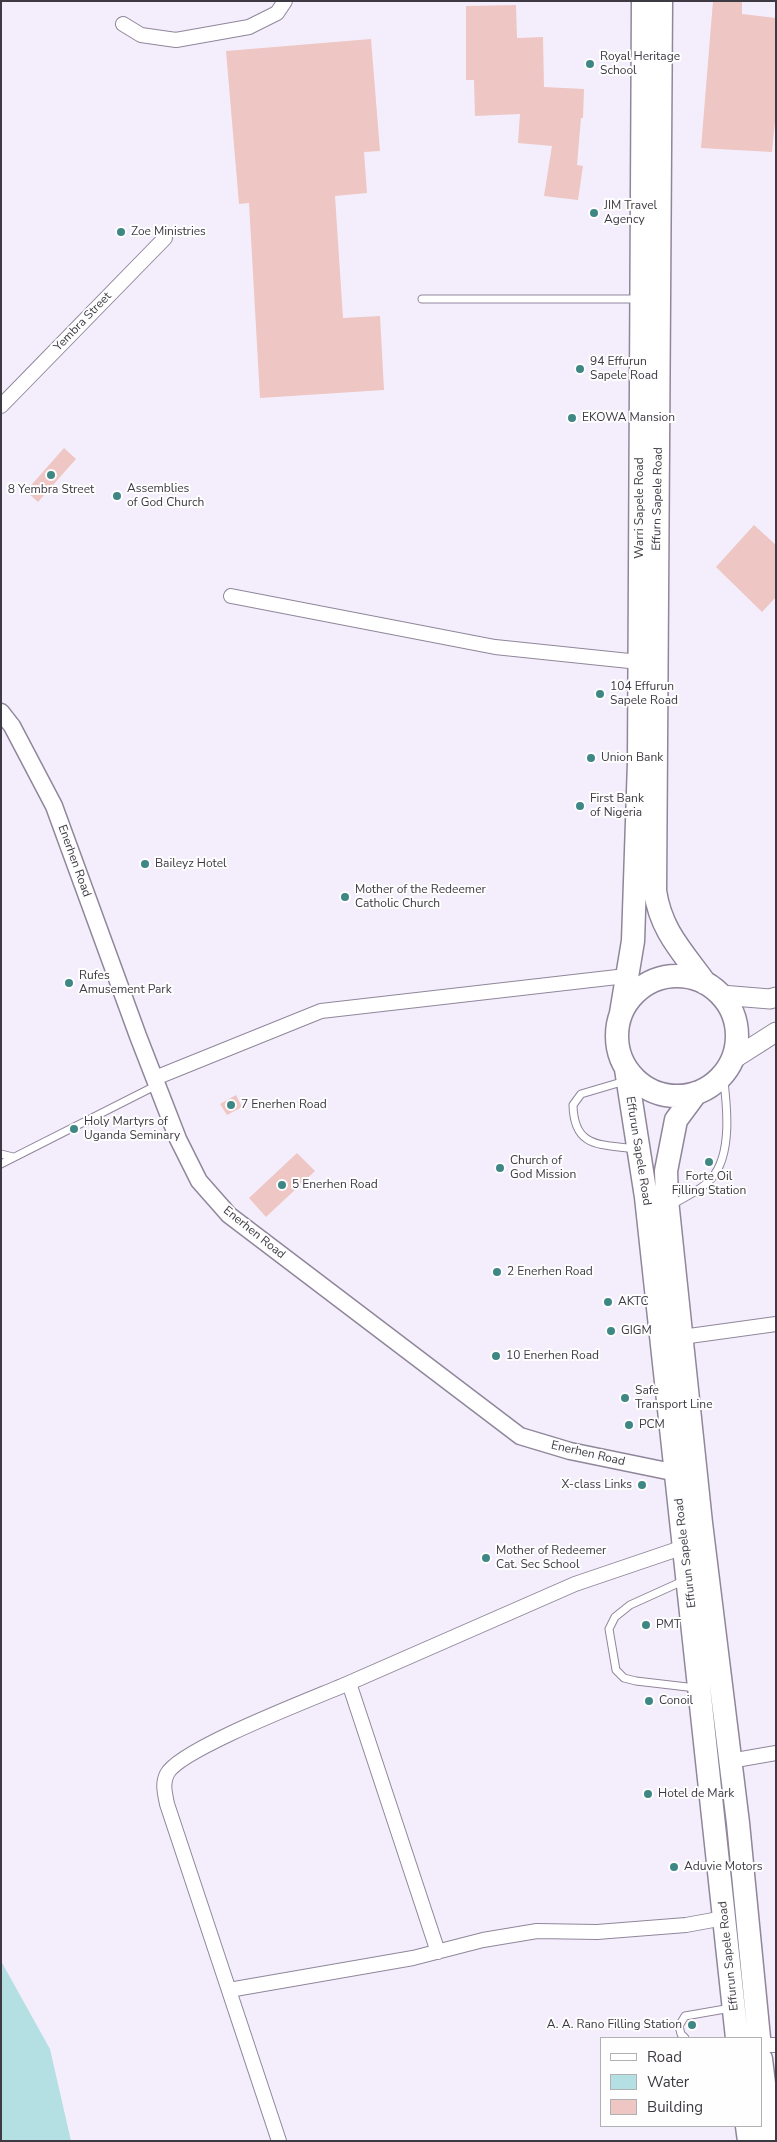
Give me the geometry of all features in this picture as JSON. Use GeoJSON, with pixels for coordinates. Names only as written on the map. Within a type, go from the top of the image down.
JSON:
{"type":"FeatureCollection","features":[{"type":"Feature","properties":{"kind":"highway","name":"Warri Sapele Road"},"geometry":{"type":"LineString","coordinates":[[621,1013],[633,941],[640,762],[643,1]]}},
{"type":"Feature","properties":{"kind":"highway","name":"Effurn Sapele Road"},"geometry":{"type":"LineString","coordinates":[[661,1],[655,891],[658,910],[663,924],[713,989]]}},
{"type":"Feature","properties":{"kind":"highway"},"geometry":{"type":"LineString","coordinates":[[666,977],[686,977],[713,989],[730,1009],[736,1026],[737,1043],[727,1067],[711,1086],[696,1093],[676,1096],[657,1093],[627,1075],[618,1052],[616,1032],[621,1013],[631,996],[647,984],[666,977]]}},
{"type":"Feature","properties":{"kind":"highway","name":"Effurun Sapele Road"},"geometry":{"type":"LineString","coordinates":[[627,1075],[646,1196],[738,2037]]}},
{"type":"Feature","properties":{"kind":"highway","name":"Effurun Sapele Road"},"geometry":{"type":"LineString","coordinates":[[696,1093],[676,1120],[666,1171],[668,1208],[701,1523],[730,1761],[759,2037]]}},
{"type":"Feature","properties":{"kind":"highway"},"geometry":{"type":"LineString","coordinates":[[762,2068],[770,2141]]}},
{"type":"Feature","properties":{"kind":"highway"},"geometry":{"type":"LineString","coordinates":[[747,2127],[749,2141]]}},
{"type":"Feature","properties":{"kind":"main road"},"geometry":{"type":"LineString","coordinates":[[713,989],[770,999],[776,997]]}},
{"type":"Feature","properties":{"kind":"main road"},"geometry":{"type":"LineString","coordinates":[[727,1067],[776,1032]]}},
{"type":"Feature","properties":{"kind":"street"},"geometry":{"type":"LineString","coordinates":[[123,24],[140,35],[176,40],[249,27],[277,12],[285,1]]}},
{"type":"Feature","properties":{"kind":"street","name":"Yembra Street"},"geometry":{"type":"LineString","coordinates":[[1,406],[165,238]]}},
{"type":"Feature","properties":{"kind":"street"},"geometry":{"type":"LineString","coordinates":[[231,596],[496,647],[639,662]]}},
{"type":"Feature","properties":{"kind":"street","name":"Enerhen Road"},"geometry":{"type":"LineString","coordinates":[[3,719],[12,726],[54,806],[178,1139],[199,1181],[228,1215],[520,1436],[570,1451],[677,1473]]}},
{"type":"Feature","properties":{"kind":"street"},"geometry":{"type":"LineString","coordinates":[[156,1082],[321,1010],[626,976]]}},
{"type":"Feature","properties":{"kind":"street"},"geometry":{"type":"LineString","coordinates":[[682,1337],[776,1324]]}},
{"type":"Feature","properties":{"kind":"street"},"geometry":{"type":"LineString","coordinates":[[279,2141],[167,1804],[163,1785],[167,1772],[203,1746],[575,1584],[684,1547]]}},
{"type":"Feature","properties":{"kind":"street"},"geometry":{"type":"LineString","coordinates":[[349,1683],[438,1952]]}},
{"type":"Feature","properties":{"kind":"street"},"geometry":{"type":"LineString","coordinates":[[730,1761],[776,1753]]}},
{"type":"Feature","properties":{"kind":"street"},"geometry":{"type":"LineString","coordinates":[[229,1990],[413,1958],[483,1940],[538,1931],[597,1932],[686,1924],[724,1918]]}},
{"type":"Feature","properties":{"kind":"street"},"geometry":{"type":"LineString","coordinates":[[762,2045],[776,2045]]}},
{"type":"Feature","properties":{"kind":"lane"},"geometry":{"type":"LineString","coordinates":[[422,299],[641,299]]}},
{"type":"Feature","properties":{"kind":"lane"},"geometry":{"type":"LineString","coordinates":[[668,1208],[710,1180],[721,1163],[726,1131],[727,1067]]}},
{"type":"Feature","properties":{"kind":"lane"},"geometry":{"type":"LineString","coordinates":[[627,1075],[581,1094],[573,1104],[573,1118],[576,1129],[586,1139],[594,1143],[639,1150]]}},
{"type":"Feature","properties":{"kind":"lane"},"geometry":{"type":"LineString","coordinates":[[1,1164],[156,1082]]}},
{"type":"Feature","properties":{"kind":"lane"},"geometry":{"type":"LineString","coordinates":[[1,1154],[13,1157]]}},
{"type":"Feature","properties":{"kind":"lane"},"geometry":{"type":"LineString","coordinates":[[688,1579],[630,1605],[615,1617],[609,1629],[616,1670],[624,1678],[636,1682],[700,1688]]}},
{"type":"Feature","properties":{"kind":"lane"},"geometry":{"type":"LineString","coordinates":[[684,2037],[679,2026],[685,2016],[734,2007]]}},
{"type":"Feature","properties":{"kind":"water"},"geometry":{"type":"Polygon","coordinates":[[[1,1961],[50,2049],[71,2141],[1,2141],[1,1961]]]}},
{"type":"Feature","properties":{"kind":"building"},"geometry":{"type":"Polygon","coordinates":[[[713,1],[742,1],[742,14],[776,18],[776,111],[772,152],[701,148],[713,1]]]}},
{"type":"Feature","properties":{"kind":"building"},"geometry":{"type":"Polygon","coordinates":[[[516,5],[517,38],[543,37],[544,87],[584,89],[583,118],[581,118],[577,165],[583,166],[578,200],[544,196],[552,146],[518,143],[520,114],[475,116],[474,80],[466,80],[466,6],[516,5]]]}},
{"type":"Feature","properties":{"kind":"building"},"geometry":{"type":"Polygon","coordinates":[[[371,39],[380,151],[364,152],[367,193],[335,196],[343,318],[380,316],[384,390],[260,398],[249,203],[239,204],[226,51],[371,39]]]}},
{"type":"Feature","properties":{"kind":"building","name":"8 Yembra Street"},"geometry":{"type":"Polygon","coordinates":[[[64,448],[76,459],[38,502],[26,491],[64,448]]]}},
{"type":"Feature","properties":{"kind":"building"},"geometry":{"type":"Polygon","coordinates":[[[754,525],[776,545],[776,597],[762,612],[716,567],[754,525]]]}},
{"type":"Feature","properties":{"kind":"building","name":"7 Enerhen Road"},"geometry":{"type":"Polygon","coordinates":[[[236,1095],[242,1107],[227,1115],[220,1104],[236,1095]]]}},
{"type":"Feature","properties":{"kind":"building","name":"5 Enerhen Road"},"geometry":{"type":"Polygon","coordinates":[[[297,1153],[315,1171],[266,1217],[249,1198],[297,1153]]]}},
{"type":"Feature","properties":{"kind":"place","name":"Royal Heritage School"},"geometry":{"type":"Point","coordinates":[590,64]}},
{"type":"Feature","properties":{"kind":"place","name":"JIM Travel Agency"},"geometry":{"type":"Point","coordinates":[594,213]}},
{"type":"Feature","properties":{"kind":"place","name":"Zoe Ministries"},"geometry":{"type":"Point","coordinates":[121,232]}},
{"type":"Feature","properties":{"kind":"place","name":"94 Effurun Sapele Road"},"geometry":{"type":"Point","coordinates":[580,369]}},
{"type":"Feature","properties":{"kind":"place","name":"EKOWA Mansion"},"geometry":{"type":"Point","coordinates":[572,418]}},
{"type":"Feature","properties":{"kind":"place","name":"8 Yembra Street"},"geometry":{"type":"Point","coordinates":[51,475]}},
{"type":"Feature","properties":{"kind":"place","name":"Assemblies of God Church"},"geometry":{"type":"Point","coordinates":[117,496]}},
{"type":"Feature","properties":{"kind":"place","name":"104 Effurun Sapele Road"},"geometry":{"type":"Point","coordinates":[600,694]}},
{"type":"Feature","properties":{"kind":"place","name":"Union Bank"},"geometry":{"type":"Point","coordinates":[591,758]}},
{"type":"Feature","properties":{"kind":"place","name":"First Bank of Nigeria"},"geometry":{"type":"Point","coordinates":[580,806]}},
{"type":"Feature","properties":{"kind":"place","name":"Baileyz Hotel"},"geometry":{"type":"Point","coordinates":[145,864]}},
{"type":"Feature","properties":{"kind":"place","name":"Mother of the Redeemer Catholic Church"},"geometry":{"type":"Point","coordinates":[345,897]}},
{"type":"Feature","properties":{"kind":"place","name":"Rufes Amusement Park"},"geometry":{"type":"Point","coordinates":[69,983]}},
{"type":"Feature","properties":{"kind":"place","name":"7 Enerhen Road"},"geometry":{"type":"Point","coordinates":[231,1105]}},
{"type":"Feature","properties":{"kind":"place","name":"Holy Martyrs of Uganda Seminary"},"geometry":{"type":"Point","coordinates":[74,1129]}},
{"type":"Feature","properties":{"kind":"place","name":"Forte Oil Filling Station"},"geometry":{"type":"Point","coordinates":[709,1162]}},
{"type":"Feature","properties":{"kind":"place","name":"Church of God Mission"},"geometry":{"type":"Point","coordinates":[500,1168]}},
{"type":"Feature","properties":{"kind":"place","name":"5 Enerhen Road"},"geometry":{"type":"Point","coordinates":[282,1185]}},
{"type":"Feature","properties":{"kind":"place","name":"2 Enerhen Road"},"geometry":{"type":"Point","coordinates":[497,1272]}},
{"type":"Feature","properties":{"kind":"place","name":"AKTC"},"geometry":{"type":"Point","coordinates":[608,1302]}},
{"type":"Feature","properties":{"kind":"place","name":"GIGM"},"geometry":{"type":"Point","coordinates":[611,1331]}},
{"type":"Feature","properties":{"kind":"place","name":"10 Enerhen Road"},"geometry":{"type":"Point","coordinates":[496,1356]}},
{"type":"Feature","properties":{"kind":"place","name":"Safe Transport Line"},"geometry":{"type":"Point","coordinates":[625,1398]}},
{"type":"Feature","properties":{"kind":"place","name":"PCM"},"geometry":{"type":"Point","coordinates":[629,1425]}},
{"type":"Feature","properties":{"kind":"place","name":"X-class Links"},"geometry":{"type":"Point","coordinates":[642,1485]}},
{"type":"Feature","properties":{"kind":"place","name":"Mother of Redeemer Cat. Sec School"},"geometry":{"type":"Point","coordinates":[486,1558]}},
{"type":"Feature","properties":{"kind":"place","name":"PMT"},"geometry":{"type":"Point","coordinates":[646,1625]}},
{"type":"Feature","properties":{"kind":"place","name":"Conoil"},"geometry":{"type":"Point","coordinates":[649,1701]}},
{"type":"Feature","properties":{"kind":"place","name":"Hotel de Mark"},"geometry":{"type":"Point","coordinates":[648,1794]}},
{"type":"Feature","properties":{"kind":"place","name":"Aduvie Motors"},"geometry":{"type":"Point","coordinates":[674,1867]}},
{"type":"Feature","properties":{"kind":"place","name":"A. A. Rano Filling Station"},"geometry":{"type":"Point","coordinates":[692,2025]}}]}
